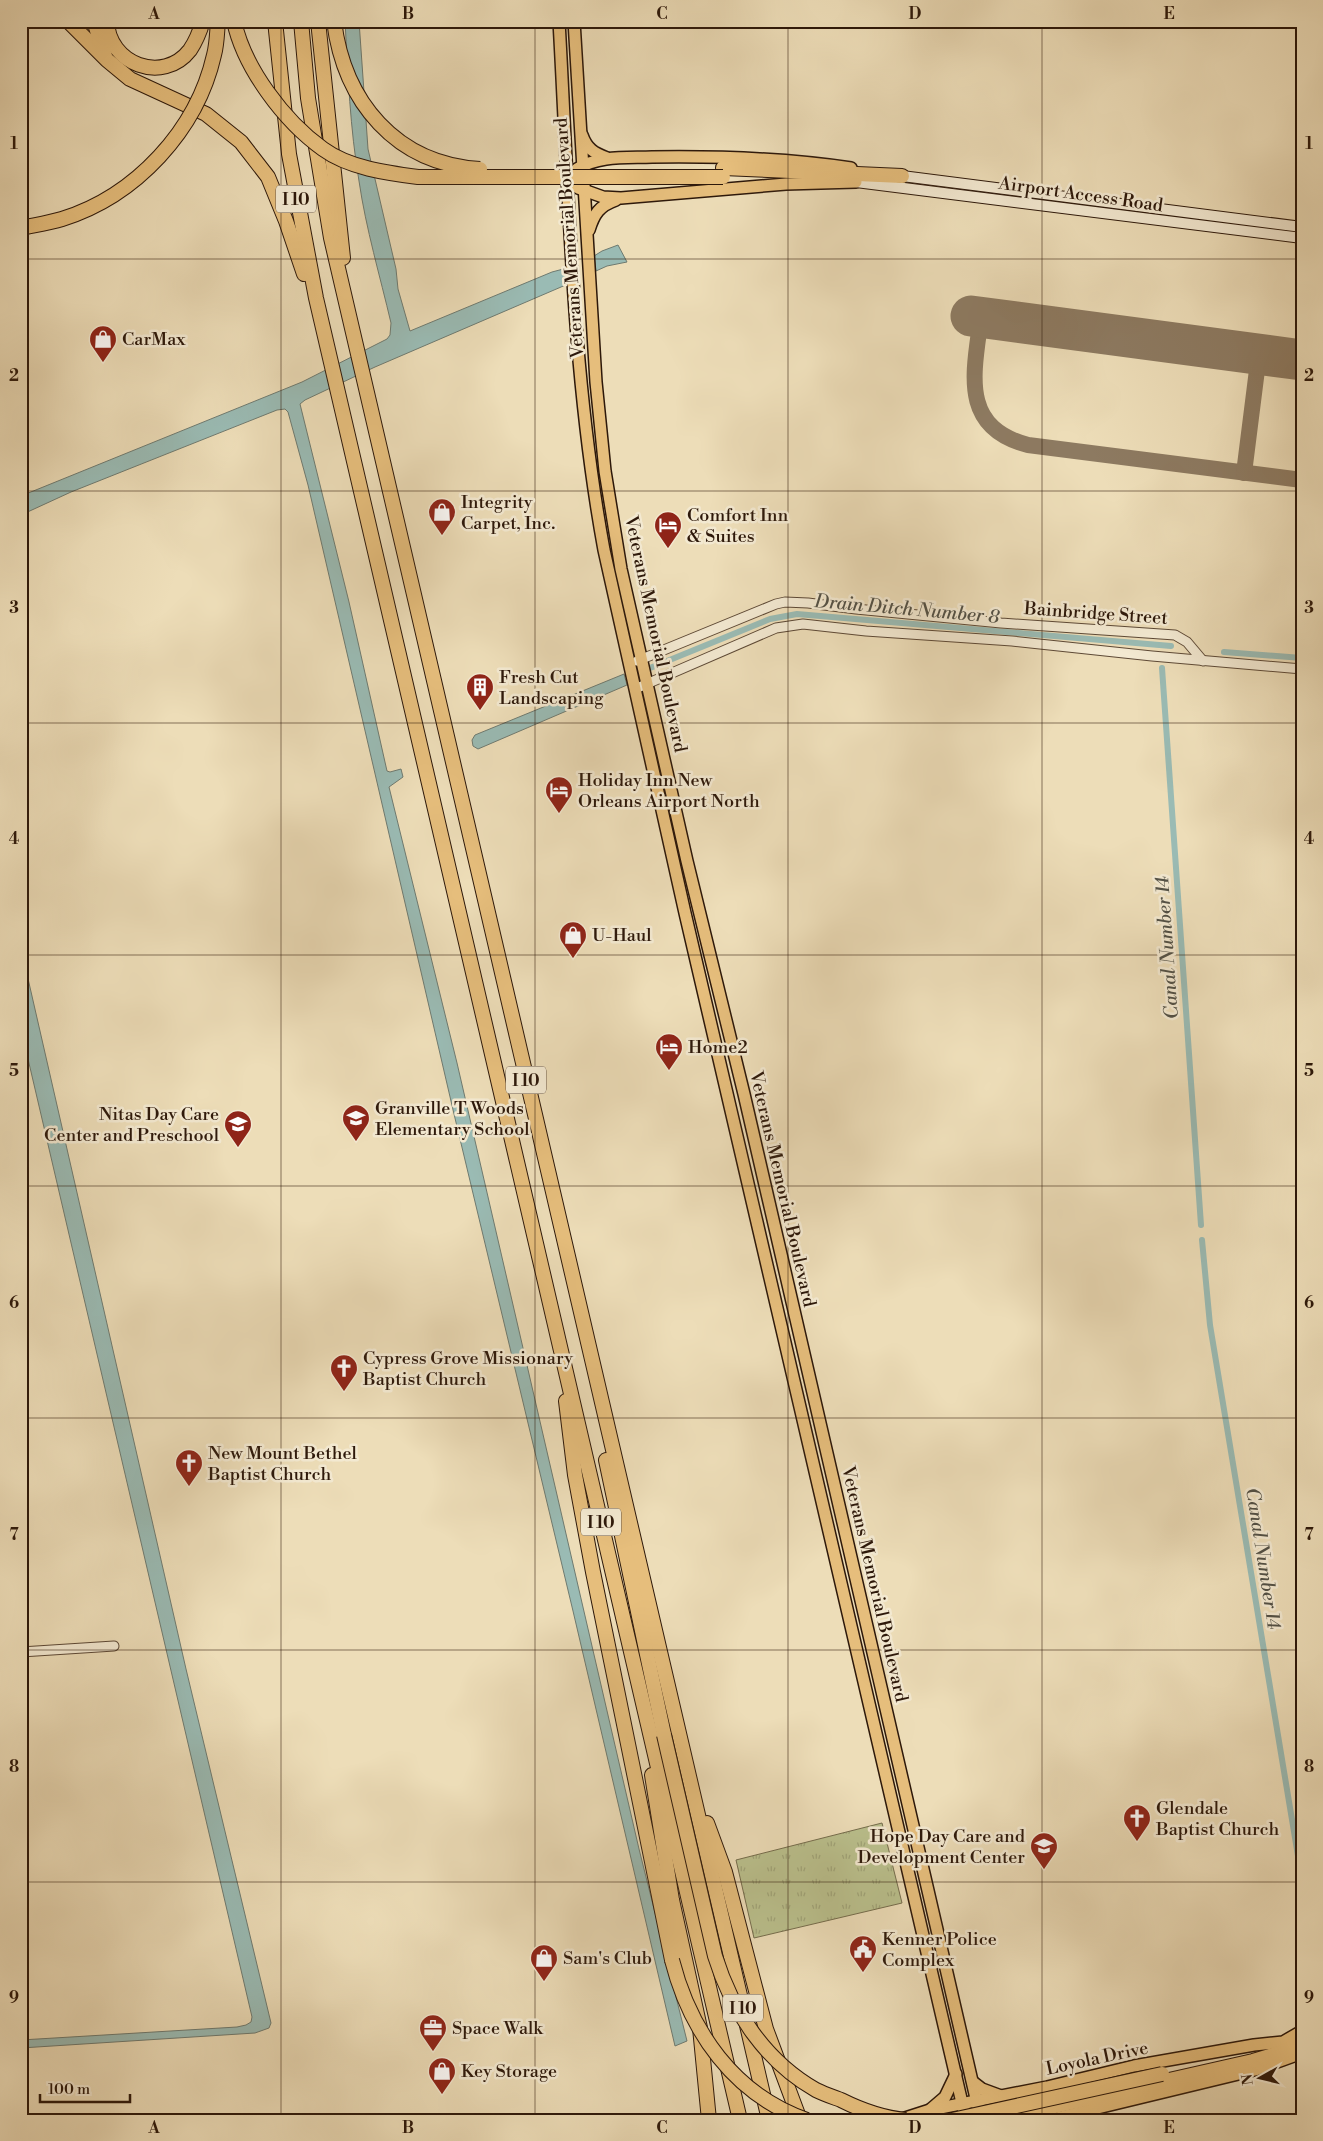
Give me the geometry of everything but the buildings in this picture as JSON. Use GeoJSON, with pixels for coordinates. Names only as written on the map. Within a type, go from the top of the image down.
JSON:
{"type":"FeatureCollection","features":[{"type":"Feature","properties":{"kind":"highway"},"geometry":{"type":"LineString","coordinates":[[68,21],[106,60],[130,79],[206,114],[240,142],[268,177],[286,221],[327,344]]}},
{"type":"Feature","properties":{"kind":"highway"},"geometry":{"type":"LineString","coordinates":[[94,21],[106,60]]}},
{"type":"Feature","properties":{"kind":"highway"},"geometry":{"type":"LineString","coordinates":[[107,21],[111,39],[116,48],[134,64],[149,68],[172,63],[186,54],[197,38],[203,21]]}},
{"type":"Feature","properties":{"kind":"highway"},"geometry":{"type":"LineString","coordinates":[[21,228],[62,219],[88,208],[116,193],[150,166],[176,138],[204,86],[215,54],[218,21]]}},
{"type":"Feature","properties":{"kind":"highway"},"geometry":{"type":"LineString","coordinates":[[234,21],[245,54],[258,78],[291,120],[323,149],[351,162],[382,172],[418,177],[723,173],[856,182]]}},
{"type":"Feature","properties":{"kind":"highway","name":"I 10"},"geometry":{"type":"LineString","coordinates":[[275,21],[284,119],[297,202],[327,344],[740,2120]]}},
{"type":"Feature","properties":{"kind":"highway","name":"I 10"},"geometry":{"type":"LineString","coordinates":[[301,21],[308,98],[331,238],[769,2120]]}},
{"type":"Feature","properties":{"kind":"highway"},"geometry":{"type":"LineString","coordinates":[[318,21],[353,334]]}},
{"type":"Feature","properties":{"kind":"highway"},"geometry":{"type":"LineString","coordinates":[[334,21],[344,70],[363,106],[373,119],[398,140],[428,159],[466,168],[499,170],[902,176]]}},
{"type":"Feature","properties":{"kind":"highway"},"geometry":{"type":"LineString","coordinates":[[558,1334],[575,1475],[624,1728],[672,1960],[684,1999],[712,2049],[740,2080],[758,2094],[807,2120]]}},
{"type":"Feature","properties":{"kind":"highway"},"geometry":{"type":"LineString","coordinates":[[587,1343],[610,1484],[664,1735],[722,1979],[740,2016],[752,2034],[777,2059],[816,2090],[861,2110],[906,2120]]}},
{"type":"Feature","properties":{"kind":"highway"},"geometry":{"type":"LineString","coordinates":[[645,1710],[649,1758],[672,1900],[700,2028],[709,2120]]}},
{"type":"Feature","properties":{"kind":"highway"},"geometry":{"type":"LineString","coordinates":[[692,1785],[699,1795],[725,1872],[766,2030],[800,2120]]}},
{"type":"Feature","properties":{"kind":"highway"},"geometry":{"type":"LineString","coordinates":[[993,2120],[1163,2078],[1262,2051],[1283,2042]]}},
{"type":"Feature","properties":{"kind":"highway"},"geometry":{"type":"LineString","coordinates":[[952,2120],[1254,2061],[1283,2052],[1302,2042]]}},
{"type":"Feature","properties":{"kind":"main road","name":"Veterans Memorial Boulevard"},"geometry":{"type":"LineString","coordinates":[[559,21],[577,322],[585,426],[594,496],[629,664],[736,1135],[768,1264],[966,2120]]}},
{"type":"Feature","properties":{"kind":"main road"},"geometry":{"type":"LineString","coordinates":[[566,21],[567,41],[576,65]]}},
{"type":"Feature","properties":{"kind":"main road","name":"Veterans Memorial Boulevard"},"geometry":{"type":"LineString","coordinates":[[574,21],[595,374],[621,569],[687,861],[766,1190],[981,2120]]}},
{"type":"Feature","properties":{"kind":"main road"},"geometry":{"type":"LineString","coordinates":[[580,130],[586,146],[594,153],[607,158]]}},
{"type":"Feature","properties":{"kind":"main road"},"geometry":{"type":"LineString","coordinates":[[856,182],[786,184],[621,198],[603,197],[584,191],[568,178],[582,165],[607,158],[681,157],[759,158],[806,162],[902,176]]}},
{"type":"Feature","properties":{"kind":"main road","name":"Airport Access Road"},"geometry":{"type":"LineString","coordinates":[[902,176],[1302,227]]}},
{"type":"Feature","properties":{"kind":"main road","name":"Airport Access Road"},"geometry":{"type":"LineString","coordinates":[[856,182],[1302,238]]}},
{"type":"Feature","properties":{"kind":"main road"},"geometry":{"type":"LineString","coordinates":[[587,237],[593,216],[599,208],[621,198]]}},
{"type":"Feature","properties":{"kind":"main road"},"geometry":{"type":"LineString","coordinates":[[574,271],[580,283],[585,282],[589,277]]}},
{"type":"Feature","properties":{"kind":"main road"},"geometry":{"type":"LineString","coordinates":[[577,322],[582,323],[587,328],[589,354],[595,374]]}},
{"type":"Feature","properties":{"kind":"main road"},"geometry":{"type":"LineString","coordinates":[[713,1030],[721,1038],[724,1039],[729,1036]]}},
{"type":"Feature","properties":{"kind":"main road"},"geometry":{"type":"LineString","coordinates":[[718,1056],[724,1054],[735,1060]]}},
{"type":"Feature","properties":{"kind":"main road"},"geometry":{"type":"LineString","coordinates":[[736,1135],[754,1186],[758,1190],[766,1190]]}},
{"type":"Feature","properties":{"kind":"main road"},"geometry":{"type":"LineString","coordinates":[[768,1264],[782,1308],[785,1313],[795,1316]]}},
{"type":"Feature","properties":{"kind":"main road"},"geometry":{"type":"LineString","coordinates":[[798,1397],[813,1438],[824,1442]]}},
{"type":"Feature","properties":{"kind":"main road"},"geometry":{"type":"LineString","coordinates":[[812,1457],[818,1457],[824,1461],[836,1491]]}},
{"type":"Feature","properties":{"kind":"main road"},"geometry":{"type":"LineString","coordinates":[[840,1578],[856,1627],[860,1632],[869,1632]]}},
{"type":"Feature","properties":{"kind":"main road"},"geometry":{"type":"LineString","coordinates":[[878,1741],[894,1786],[898,1790],[906,1791]]}},
{"type":"Feature","properties":{"kind":"main road"},"geometry":{"type":"LineString","coordinates":[[898,1827],[908,1827],[921,1856]]}},
{"type":"Feature","properties":{"kind":"main road"},"geometry":{"type":"LineString","coordinates":[[918,1911],[924,1910],[931,1916],[944,1956]]}},
{"type":"Feature","properties":{"kind":"main road","name":"Loyola Drive"},"geometry":{"type":"LineString","coordinates":[[899,2120],[930,2110],[1047,2088],[1134,2066],[1254,2045],[1283,2042],[1302,2031]]}},
{"type":"Feature","properties":{"kind":"main road"},"geometry":{"type":"LineString","coordinates":[[1048,2120],[1256,2070],[1302,2053]]}},
{"type":"Feature","properties":{"kind":"main road"},"geometry":{"type":"LineString","coordinates":[[930,2110],[945,2097],[956,2074]]}},
{"type":"Feature","properties":{"kind":"main road"},"geometry":{"type":"LineString","coordinates":[[973,2082],[1001,2096]]}},
{"type":"Feature","properties":{"kind":"street","name":"Bainbridge Street"},"geometry":{"type":"LineString","coordinates":[[629,664],[784,602],[1000,623],[1175,635],[1187,642],[1203,661]]}},
{"type":"Feature","properties":{"kind":"street","name":"Bainbridge Street"},"geometry":{"type":"LineString","coordinates":[[635,689],[776,628],[803,624],[866,631],[1012,641],[1203,661],[1302,669]]}},
{"type":"Feature","properties":{"kind":"street"},"geometry":{"type":"LineString","coordinates":[[21,1652],[114,1646]]}},
{"type":"Feature","properties":{"kind":"green space"},"geometry":{"type":"Polygon","coordinates":[[[882,1823],[902,1903],[754,1938],[736,1860],[882,1823]]]}},
{"type":"Feature","properties":{"kind":"water"},"geometry":{"type":"Polygon","coordinates":[[[345,21],[359,21],[368,149],[396,269],[398,289],[410,331],[552,272],[567,268],[568,284],[375,367],[300,404],[349,602],[387,771],[401,769],[403,777],[389,787],[457,1063],[639,1849],[687,2041],[675,2046],[454,1114],[308,485],[288,412],[285,409],[277,410],[71,492],[21,515],[21,496],[302,382],[387,339],[390,335],[391,323],[365,217],[353,141],[345,21]]]}},
{"type":"Feature","properties":{"kind":"water"},"geometry":{"type":"Polygon","coordinates":[[[618,245],[627,262],[607,266],[596,271],[594,256],[618,245]]]}},
{"type":"Feature","properties":{"kind":"water"},"geometry":{"type":"Polygon","coordinates":[[[624,674],[627,685],[478,749],[473,746],[472,740],[475,735],[624,674]]]}},
{"type":"Feature","properties":{"kind":"water"},"geometry":{"type":"Polygon","coordinates":[[[21,948],[186,1669],[271,2023],[269,2028],[255,2033],[21,2048],[21,2040],[237,2027],[251,2022],[252,2017],[21,1029],[21,948]]]}},
{"type":"Feature","properties":{"kind":"waterway","name":"Drain Ditch Number 8"},"geometry":{"type":"LineString","coordinates":[[650,668],[770,619],[797,614],[1171,646]]}},
{"type":"Feature","properties":{"kind":"waterway","name":"Drain Ditch Number 8"},"geometry":{"type":"LineString","coordinates":[[1224,652],[1302,658]]}},
{"type":"Feature","properties":{"kind":"waterway","name":"Canal Number 14"},"geometry":{"type":"LineString","coordinates":[[1162,668],[1201,1225]]}},
{"type":"Feature","properties":{"kind":"waterway","name":"Canal Number 14"},"geometry":{"type":"LineString","coordinates":[[1202,1240],[1210,1325],[1302,1880]]}},
{"type":"Feature","properties":{"kind":"taxiway"},"geometry":{"type":"LineString","coordinates":[[981,317],[976,358],[976,395],[981,411],[991,425],[1006,437],[1028,445],[1302,480]]}},
{"type":"Feature","properties":{"kind":"taxiway"},"geometry":{"type":"LineString","coordinates":[[1244,473],[1259,354]]}},
{"type":"Feature","properties":{"kind":"runway"},"geometry":{"type":"LineString","coordinates":[[971,316],[1302,360]]}},
{"type":"Feature","properties":{"kind":"place","name":"CarMax"},"geometry":{"type":"Point","coordinates":[103,363]}},
{"type":"Feature","properties":{"kind":"place","name":"Integrity Carpet, Inc."},"geometry":{"type":"Point","coordinates":[442,536]}},
{"type":"Feature","properties":{"kind":"place","name":"Comfort Inn & Suites"},"geometry":{"type":"Point","coordinates":[668,549]}},
{"type":"Feature","properties":{"kind":"place","name":"Fresh Cut Landscaping"},"geometry":{"type":"Point","coordinates":[480,711]}},
{"type":"Feature","properties":{"kind":"place","name":"Holiday Inn New Orleans Airport North"},"geometry":{"type":"Point","coordinates":[559,814]}},
{"type":"Feature","properties":{"kind":"place","name":"U-Haul"},"geometry":{"type":"Point","coordinates":[573,959]}},
{"type":"Feature","properties":{"kind":"place","name":"Home2"},"geometry":{"type":"Point","coordinates":[669,1071]}},
{"type":"Feature","properties":{"kind":"place","name":"Granville T Woods Elementary School"},"geometry":{"type":"Point","coordinates":[356,1142]}},
{"type":"Feature","properties":{"kind":"place","name":"Nitas Day Care Center and Preschool"},"geometry":{"type":"Point","coordinates":[238,1148]}},
{"type":"Feature","properties":{"kind":"place","name":"Cypress Grove Missionary Baptist Church"},"geometry":{"type":"Point","coordinates":[344,1392]}},
{"type":"Feature","properties":{"kind":"place","name":"New Mount Bethel Baptist Church"},"geometry":{"type":"Point","coordinates":[189,1487]}},
{"type":"Feature","properties":{"kind":"place","name":"Glendale Baptist Church"},"geometry":{"type":"Point","coordinates":[1137,1842]}},
{"type":"Feature","properties":{"kind":"place","name":"Hope Day Care and Development Center"},"geometry":{"type":"Point","coordinates":[1044,1870]}},
{"type":"Feature","properties":{"kind":"place","name":"Kenner Police Complex"},"geometry":{"type":"Point","coordinates":[863,1973]}},
{"type":"Feature","properties":{"kind":"place","name":"Sam's Club"},"geometry":{"type":"Point","coordinates":[544,1982]}},
{"type":"Feature","properties":{"kind":"place","name":"Space Walk"},"geometry":{"type":"Point","coordinates":[433,2052]}},
{"type":"Feature","properties":{"kind":"place","name":"Key Storage"},"geometry":{"type":"Point","coordinates":[442,2095]}}]}
